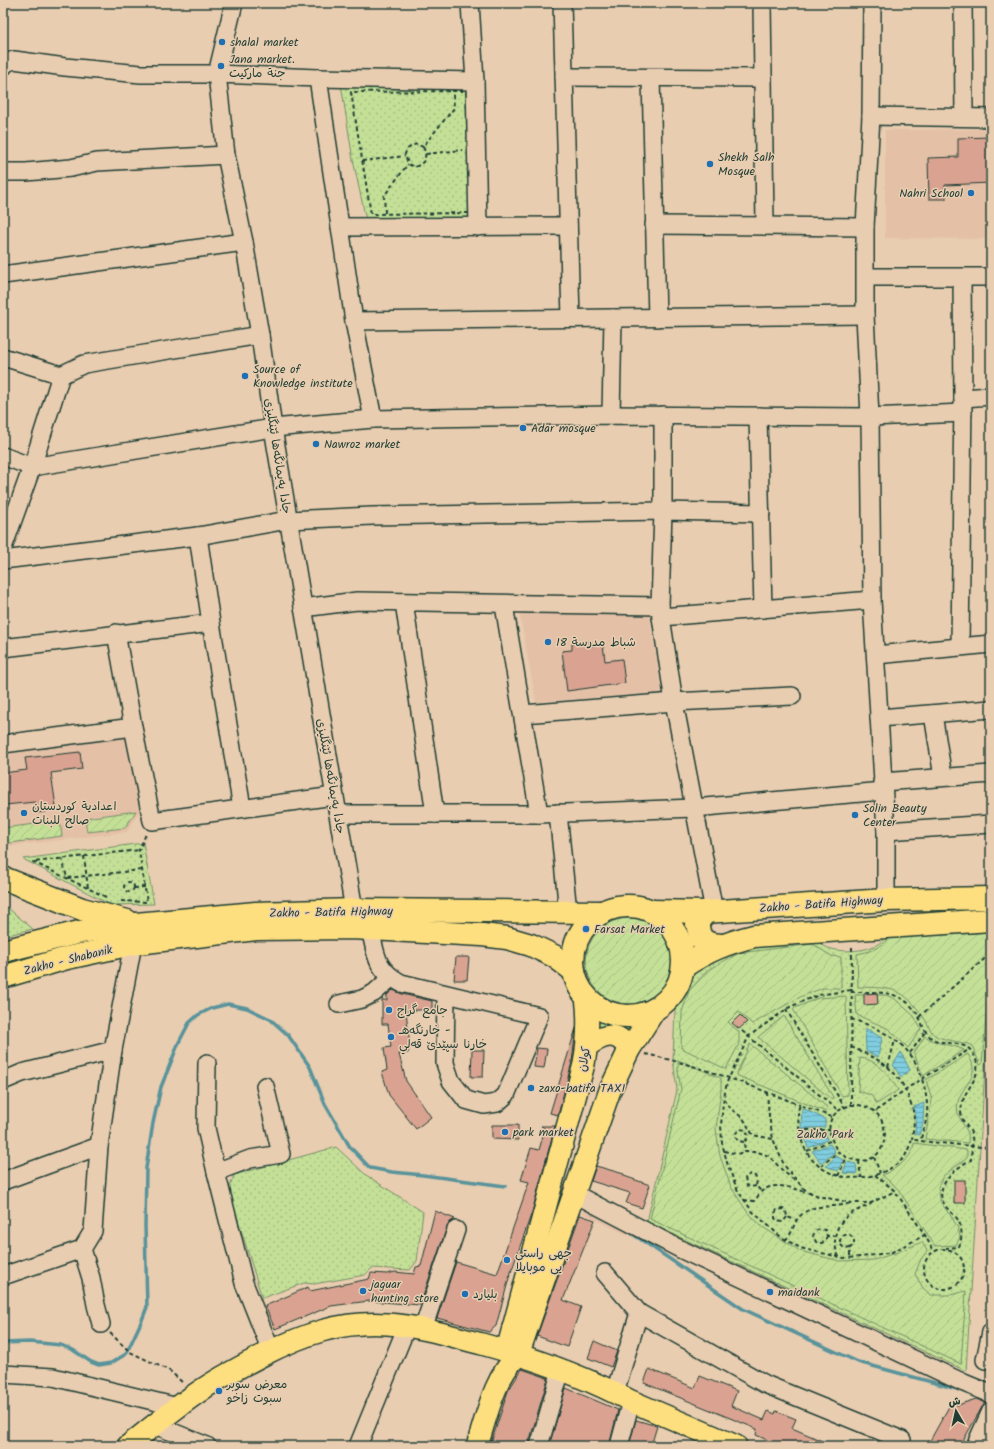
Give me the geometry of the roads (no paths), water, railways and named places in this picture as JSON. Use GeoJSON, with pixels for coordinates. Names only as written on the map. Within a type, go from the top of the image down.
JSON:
{"type":"FeatureCollection","features":[{"type":"Feature","properties":{"kind":"highway"},"geometry":{"type":"LineString","coordinates":[[3,878],[82,909],[134,934]]}},
{"type":"Feature","properties":{"kind":"highway","name":"Zakho - Batifa Highway"},"geometry":{"type":"LineString","coordinates":[[650,911],[709,912],[886,900],[991,898]]}},
{"type":"Feature","properties":{"kind":"highway"},"geometry":{"type":"LineString","coordinates":[[619,907],[635,907],[650,911],[665,921],[676,934],[682,950],[683,967],[678,984],[669,998],[656,1008],[642,1014],[626,1016],[611,1013],[597,1006],[586,996],[578,984],[574,971],[576,943],[592,920],[603,912],[619,907]]}},
{"type":"Feature","properties":{"kind":"highway","name":"Zakho - Batifa Highway"},"geometry":{"type":"LineString","coordinates":[[134,934],[256,913],[354,910],[603,912]]}},
{"type":"Feature","properties":{"kind":"highway"},"geometry":{"type":"LineString","coordinates":[[709,912],[697,924],[701,939],[710,944],[721,946]]}},
{"type":"Feature","properties":{"kind":"highway"},"geometry":{"type":"LineString","coordinates":[[683,967],[698,956],[721,946],[754,936],[991,920]]}},
{"type":"Feature","properties":{"kind":"highway","name":"Zakho - Batifa Highway"},"geometry":{"type":"LineString","coordinates":[[3,951],[60,936],[256,929],[370,928],[507,938],[531,945],[548,953],[574,971]]}},
{"type":"Feature","properties":{"kind":"highway","name":"Zakho - Shabanik"},"geometry":{"type":"LineString","coordinates":[[3,977],[67,958],[134,934]]}},
{"type":"Feature","properties":{"kind":"main road","name":"كولان"},"geometry":{"type":"LineString","coordinates":[[513,1353],[543,1216],[584,1064],[587,1046],[588,1018],[586,996]]}},
{"type":"Feature","properties":{"kind":"main road"},"geometry":{"type":"LineString","coordinates":[[477,1446],[493,1395],[509,1364],[610,1090],[628,1050],[656,1008]]}},
{"type":"Feature","properties":{"kind":"main road"},"geometry":{"type":"LineString","coordinates":[[587,1046],[605,1036],[614,1036],[621,1038],[628,1050]]}},
{"type":"Feature","properties":{"kind":"main road"},"geometry":{"type":"LineString","coordinates":[[128,1446],[201,1391],[229,1373],[271,1351],[308,1334],[340,1326],[367,1323],[415,1327],[513,1353],[561,1370],[736,1446]]}},
{"type":"Feature","properties":{"kind":"street","name":"جادا په‌يمانگه‌ها ئێنگليزى"},"geometry":{"type":"LineString","coordinates":[[234,3],[217,74],[226,155],[244,242],[260,335],[288,520],[354,910]]}},
{"type":"Feature","properties":{"kind":"street"},"geometry":{"type":"LineString","coordinates":[[470,3],[475,81],[478,227]]}},
{"type":"Feature","properties":{"kind":"street"},"geometry":{"type":"LineString","coordinates":[[562,3],[571,318]]}},
{"type":"Feature","properties":{"kind":"street"},"geometry":{"type":"LineString","coordinates":[[762,3],[765,226]]}},
{"type":"Feature","properties":{"kind":"street"},"geometry":{"type":"LineString","coordinates":[[872,3],[871,116],[865,227],[865,315],[870,416],[872,600],[880,718],[882,786],[886,831],[886,900]]}},
{"type":"Feature","properties":{"kind":"street"},"geometry":{"type":"LineString","coordinates":[[963,3],[964,117]]}},
{"type":"Feature","properties":{"kind":"street"},"geometry":{"type":"LineString","coordinates":[[3,67],[6,63],[14,60],[65,67],[141,74],[217,74],[453,86],[475,81]]}},
{"type":"Feature","properties":{"kind":"street"},"geometry":{"type":"LineString","coordinates":[[564,77],[763,78]]}},
{"type":"Feature","properties":{"kind":"street"},"geometry":{"type":"LineString","coordinates":[[318,78],[354,321],[373,419]]}},
{"type":"Feature","properties":{"kind":"street"},"geometry":{"type":"LineString","coordinates":[[650,78],[656,318]]}},
{"type":"Feature","properties":{"kind":"street"},"geometry":{"type":"LineString","coordinates":[[871,116],[991,118]]}},
{"type":"Feature","properties":{"kind":"street"},"geometry":{"type":"LineString","coordinates":[[3,172],[26,172],[71,168],[96,162],[226,155]]}},
{"type":"Feature","properties":{"kind":"street"},"geometry":{"type":"LineString","coordinates":[[340,227],[386,221],[478,227],[568,226]]}},
{"type":"Feature","properties":{"kind":"street"},"geometry":{"type":"LineString","coordinates":[[654,225],[865,227]]}},
{"type":"Feature","properties":{"kind":"street"},"geometry":{"type":"LineString","coordinates":[[3,275],[244,242]]}},
{"type":"Feature","properties":{"kind":"street"},"geometry":{"type":"LineString","coordinates":[[866,277],[991,277]]}},
{"type":"Feature","properties":{"kind":"street"},"geometry":{"type":"LineString","coordinates":[[960,646],[963,406],[962,278]]}},
{"type":"Feature","properties":{"kind":"street"},"geometry":{"type":"LineString","coordinates":[[354,321],[865,315]]}},
{"type":"Feature","properties":{"kind":"street"},"geometry":{"type":"LineString","coordinates":[[611,415],[613,318]]}},
{"type":"Feature","properties":{"kind":"street"},"geometry":{"type":"LineString","coordinates":[[3,357],[61,375],[84,364],[260,335]]}},
{"type":"Feature","properties":{"kind":"street"},"geometry":{"type":"LineString","coordinates":[[3,548],[32,467],[61,375]]}},
{"type":"Feature","properties":{"kind":"street"},"geometry":{"type":"LineString","coordinates":[[3,456],[32,467],[273,428],[373,419],[611,415],[870,416],[963,406],[991,396]]}},
{"type":"Feature","properties":{"kind":"street"},"geometry":{"type":"LineString","coordinates":[[663,415],[663,511],[660,612],[674,702],[694,808],[709,912]]}},
{"type":"Feature","properties":{"kind":"street"},"geometry":{"type":"LineString","coordinates":[[758,416],[763,609]]}},
{"type":"Feature","properties":{"kind":"street"},"geometry":{"type":"LineString","coordinates":[[3,560],[198,536],[288,520],[372,516],[663,511],[761,513]]}},
{"type":"Feature","properties":{"kind":"street"},"geometry":{"type":"LineString","coordinates":[[198,536],[242,808]]}},
{"type":"Feature","properties":{"kind":"street"},"geometry":{"type":"LineString","coordinates":[[303,608],[357,601],[504,604],[660,612],[763,609],[872,600]]}},
{"type":"Feature","properties":{"kind":"street"},"geometry":{"type":"LineString","coordinates":[[404,602],[435,814]]}},
{"type":"Feature","properties":{"kind":"street"},"geometry":{"type":"LineString","coordinates":[[504,604],[539,814]]}},
{"type":"Feature","properties":{"kind":"street"},"geometry":{"type":"LineString","coordinates":[[3,648],[211,623]]}},
{"type":"Feature","properties":{"kind":"street"},"geometry":{"type":"LineString","coordinates":[[116,634],[152,821],[334,796]]}},
{"type":"Feature","properties":{"kind":"street"},"geometry":{"type":"LineString","coordinates":[[876,654],[991,644]]}},
{"type":"Feature","properties":{"kind":"street"},"geometry":{"type":"LineString","coordinates":[[523,714],[674,702],[792,696]]}},
{"type":"Feature","properties":{"kind":"street"},"geometry":{"type":"LineString","coordinates":[[880,718],[991,709]]}},
{"type":"Feature","properties":{"kind":"street"},"geometry":{"type":"LineString","coordinates":[[933,714],[942,777]]}},
{"type":"Feature","properties":{"kind":"street"},"geometry":{"type":"LineString","coordinates":[[3,744],[133,728]]}},
{"type":"Feature","properties":{"kind":"street"},"geometry":{"type":"LineString","coordinates":[[338,814],[539,814],[694,808],[882,786],[942,777],[991,774]]}},
{"type":"Feature","properties":{"kind":"street"},"geometry":{"type":"LineString","coordinates":[[558,813],[568,912]]}},
{"type":"Feature","properties":{"kind":"street"},"geometry":{"type":"LineString","coordinates":[[886,831],[991,824]]}},
{"type":"Feature","properties":{"kind":"street"},"geometry":{"type":"LineString","coordinates":[[370,928],[378,961],[383,971],[391,978],[410,986],[446,994],[539,1016],[506,1095],[497,1103],[484,1105],[466,1100],[451,1081],[445,1063],[446,994]]}},
{"type":"Feature","properties":{"kind":"street"},"geometry":{"type":"LineString","coordinates":[[3,1276],[82,1249],[93,1231],[99,1146],[113,1050],[134,934]]}},
{"type":"Feature","properties":{"kind":"street"},"geometry":{"type":"LineString","coordinates":[[339,1004],[362,999],[374,993],[391,978]]}},
{"type":"Feature","properties":{"kind":"street"},"geometry":{"type":"LineString","coordinates":[[3,1081],[22,1073],[113,1050]]}},
{"type":"Feature","properties":{"kind":"street"},"geometry":{"type":"LineString","coordinates":[[208,1063],[206,1128],[244,1283],[271,1351]]}},
{"type":"Feature","properties":{"kind":"street"},"geometry":{"type":"LineString","coordinates":[[216,1172],[250,1159],[281,1154],[265,1086]]}},
{"type":"Feature","properties":{"kind":"street"},"geometry":{"type":"LineString","coordinates":[[3,1181],[99,1146]]}},
{"type":"Feature","properties":{"kind":"street"},"geometry":{"type":"LineString","coordinates":[[573,1193],[680,1249],[964,1384],[991,1394]]}},
{"type":"Feature","properties":{"kind":"street"},"geometry":{"type":"LineString","coordinates":[[358,1446],[415,1327],[456,1230]]}},
{"type":"Feature","properties":{"kind":"street"},"geometry":{"type":"LineString","coordinates":[[82,1249],[91,1278],[101,1324]]}},
{"type":"Feature","properties":{"kind":"street"},"geometry":{"type":"LineString","coordinates":[[605,1273],[640,1313],[765,1384],[902,1440]]}},
{"type":"Feature","properties":{"kind":"street"},"geometry":{"type":"LineString","coordinates":[[619,1446],[623,1396],[640,1313]]}},
{"type":"Feature","properties":{"kind":"street"},"geometry":{"type":"LineString","coordinates":[[985,1360],[991,1332]]}},
{"type":"Feature","properties":{"kind":"street"},"geometry":{"type":"LineString","coordinates":[[539,1446],[561,1370]]}},
{"type":"Feature","properties":{"kind":"street"},"geometry":{"type":"LineString","coordinates":[[3,1374],[53,1377],[178,1407]]}},
{"type":"Feature","properties":{"kind":"street"},"geometry":{"type":"LineString","coordinates":[[975,1446],[990,1412]]}},
{"type":"Feature","properties":{"kind":"street"},"geometry":{"type":"LineString","coordinates":[[155,1425],[207,1446]]}},
{"type":"Feature","properties":{"kind":"water"},"geometry":{"type":"Polygon","coordinates":[[[865,1028],[882,1038],[878,1057],[866,1051],[865,1028]]]}},
{"type":"Feature","properties":{"kind":"water"},"geometry":{"type":"Polygon","coordinates":[[[901,1052],[910,1070],[901,1077],[893,1065],[901,1052]]]}},
{"type":"Feature","properties":{"kind":"water"},"geometry":{"type":"Polygon","coordinates":[[[924,1103],[923,1123],[919,1135],[915,1134],[916,1117],[914,1107],[924,1103]]]}},
{"type":"Feature","properties":{"kind":"water"},"geometry":{"type":"Polygon","coordinates":[[[802,1108],[825,1119],[825,1127],[801,1129],[802,1108]]]}},
{"type":"Feature","properties":{"kind":"water"},"geometry":{"type":"Polygon","coordinates":[[[826,1132],[827,1140],[808,1148],[803,1133],[826,1132]]]}},
{"type":"Feature","properties":{"kind":"water"},"geometry":{"type":"Polygon","coordinates":[[[830,1144],[835,1152],[821,1163],[812,1151],[830,1144]]]}},
{"type":"Feature","properties":{"kind":"water"},"geometry":{"type":"Polygon","coordinates":[[[836,1156],[843,1160],[838,1171],[826,1166],[836,1156]]]}},
{"type":"Feature","properties":{"kind":"water"},"geometry":{"type":"Polygon","coordinates":[[[847,1162],[856,1164],[857,1174],[843,1173],[847,1162]]]}},
{"type":"Feature","properties":{"kind":"waterway"},"geometry":{"type":"LineString","coordinates":[[3,1343],[30,1342],[61,1345],[99,1365],[111,1363],[126,1354],[147,1307],[145,1226],[146,1168],[153,1123],[161,1087],[179,1042],[189,1023],[198,1015],[212,1008],[228,1004],[247,1008],[270,1019],[288,1035],[310,1067],[325,1104],[350,1147],[370,1168],[505,1186]]}},
{"type":"Feature","properties":{"kind":"waterway"},"geometry":{"type":"LineString","coordinates":[[630,1232],[743,1309],[858,1362],[961,1390]]}},
{"type":"Feature","properties":{"kind":"place","name":"shalal market"},"geometry":{"type":"Point","coordinates":[222,42]}},
{"type":"Feature","properties":{"kind":"place","name":"Jana market. جنة ماركيت"},"geometry":{"type":"Point","coordinates":[221,66]}},
{"type":"Feature","properties":{"kind":"place","name":"Shekh Salh Mosque"},"geometry":{"type":"Point","coordinates":[710,164]}},
{"type":"Feature","properties":{"kind":"place","name":"Nahri School"},"geometry":{"type":"Point","coordinates":[971,193]}},
{"type":"Feature","properties":{"kind":"place","name":"Source of Knowledge institute"},"geometry":{"type":"Point","coordinates":[245,376]}},
{"type":"Feature","properties":{"kind":"place","name":"Adar mosque"},"geometry":{"type":"Point","coordinates":[523,428]}},
{"type":"Feature","properties":{"kind":"place","name":"Nawroz market"},"geometry":{"type":"Point","coordinates":[316,444]}},
{"type":"Feature","properties":{"kind":"place","name":"18 شباط مدرسة"},"geometry":{"type":"Point","coordinates":[548,642]}},
{"type":"Feature","properties":{"kind":"place","name":"اعدادية كوردستان صالح للبنات"},"geometry":{"type":"Point","coordinates":[24,813]}},
{"type":"Feature","properties":{"kind":"place","name":"Solin Beauty Center"},"geometry":{"type":"Point","coordinates":[855,815]}},
{"type":"Feature","properties":{"kind":"place","name":"Farsat Market"},"geometry":{"type":"Point","coordinates":[586,929]}},
{"type":"Feature","properties":{"kind":"place","name":"جامع گراج"},"geometry":{"type":"Point","coordinates":[389,1010]}},
{"type":"Feature","properties":{"kind":"place","name":"خارنگه‌هـ - خارنا سپێدێ قه‌لي"},"geometry":{"type":"Point","coordinates":[391,1037]}},
{"type":"Feature","properties":{"kind":"place","name":"zaxo-batifa TAXI"},"geometry":{"type":"Point","coordinates":[531,1088]}},
{"type":"Feature","properties":{"kind":"place","name":"park market"},"geometry":{"type":"Point","coordinates":[505,1132]}},
{"type":"Feature","properties":{"kind":"place","name":"جهى راستى يى موبايلا"},"geometry":{"type":"Point","coordinates":[507,1260]}},
{"type":"Feature","properties":{"kind":"place","name":"jaguar hunting store"},"geometry":{"type":"Point","coordinates":[363,1291]}},
{"type":"Feature","properties":{"kind":"place","name":"maidank"},"geometry":{"type":"Point","coordinates":[770,1292]}},
{"type":"Feature","properties":{"kind":"place","name":"بليارد"},"geometry":{"type":"Point","coordinates":[465,1294]}},
{"type":"Feature","properties":{"kind":"place","name":"معرض سوبر سبوت زاخو"},"geometry":{"type":"Point","coordinates":[219,1391]}},
{"type":"Feature","properties":{"kind":"park label","name":"Zakho Park"},"geometry":{"type":"Point","coordinates":[825,1134]}}]}
